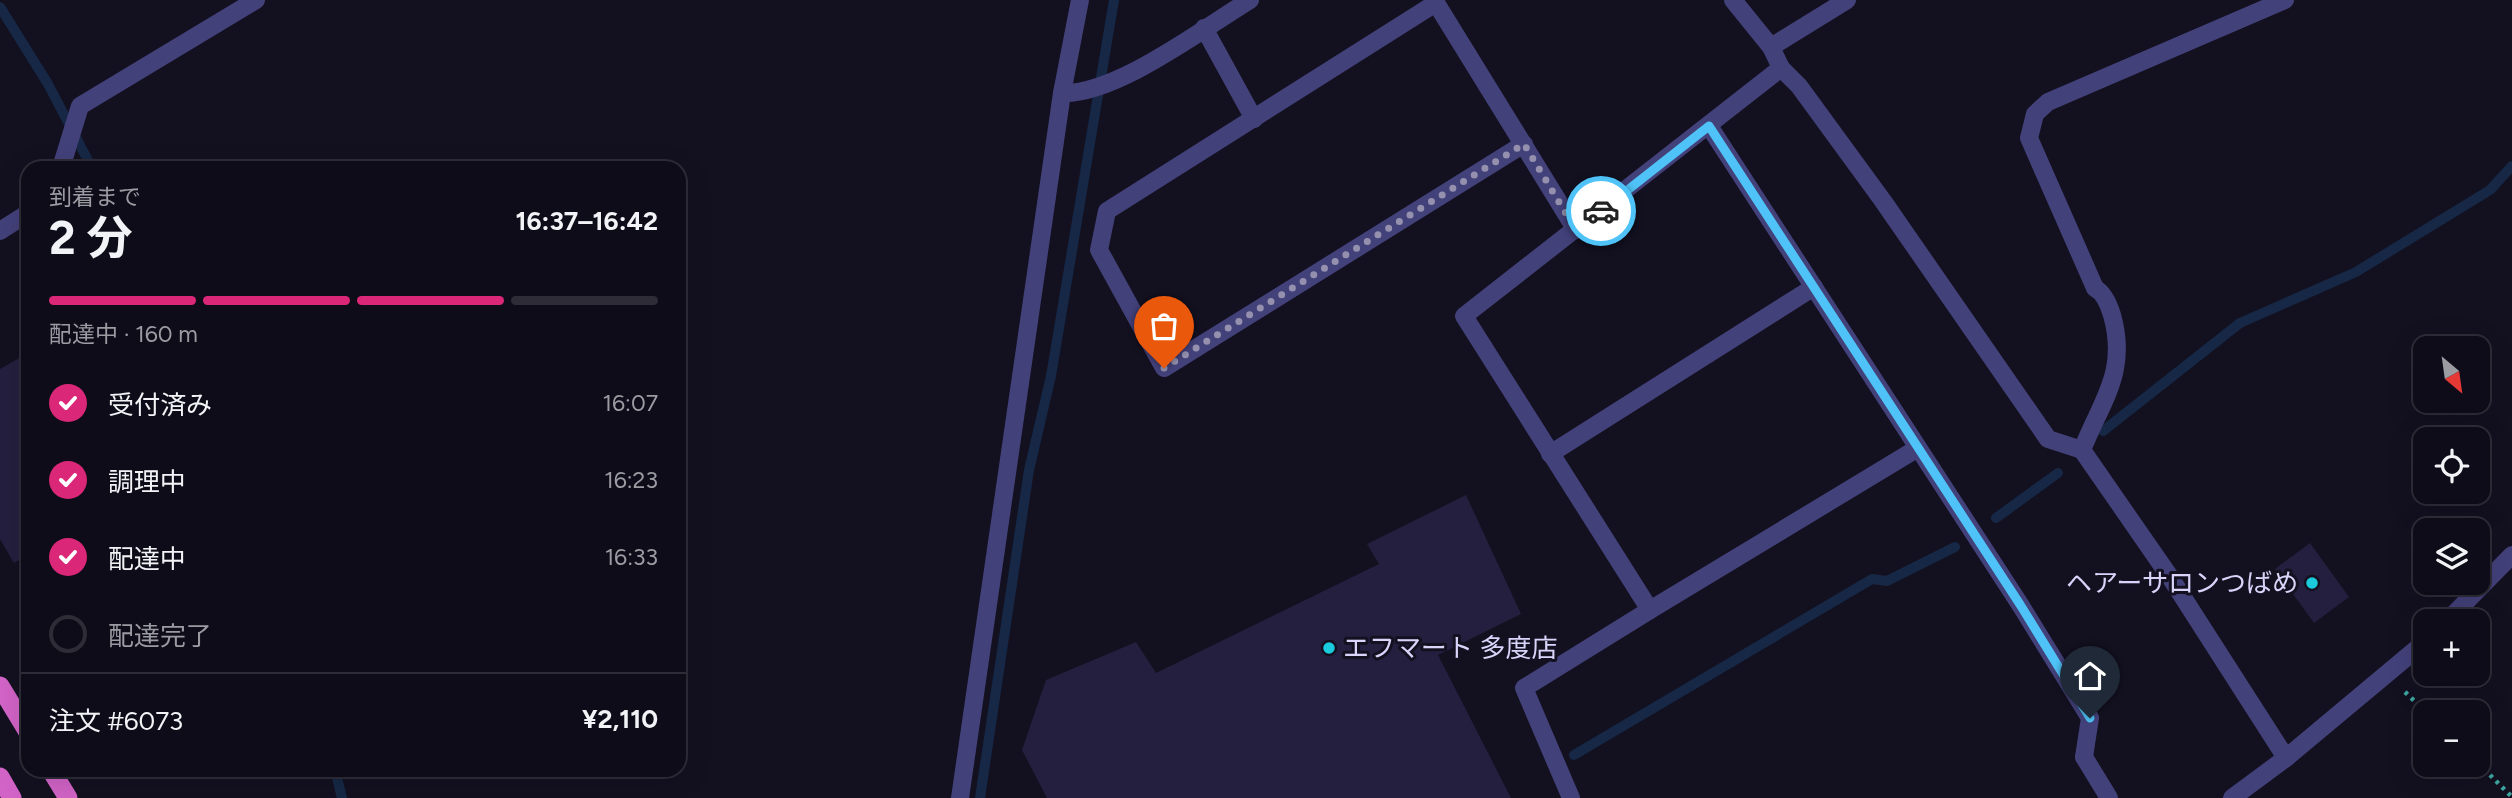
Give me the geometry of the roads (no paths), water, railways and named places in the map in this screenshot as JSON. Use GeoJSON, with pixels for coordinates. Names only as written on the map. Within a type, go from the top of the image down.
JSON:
{"type":"FeatureCollection","features":[{"type":"Feature","properties":{"kind":"highway"},"geometry":{"type":"LineString","coordinates":[[0,686],[21,720]]}},
{"type":"Feature","properties":{"kind":"highway"},"geometry":{"type":"LineString","coordinates":[[0,776],[12,798]]}},
{"type":"Feature","properties":{"kind":"highway"},"geometry":{"type":"LineString","coordinates":[[55,777],[68,798]]}},
{"type":"Feature","properties":{"kind":"street"},"geometry":{"type":"LineString","coordinates":[[64,161],[80,106],[256,0]]}},
{"type":"Feature","properties":{"kind":"street"},"geometry":{"type":"LineString","coordinates":[[960,798],[1070,94],[1080,0]]}},
{"type":"Feature","properties":{"kind":"street"},"geometry":{"type":"LineString","coordinates":[[1070,94],[1116,81],[1250,0]]}},
{"type":"Feature","properties":{"kind":"street"},"geometry":{"type":"LineString","coordinates":[[1733,0],[1771,47],[1781,68],[1799,86],[1875,191],[2048,439],[2082,450],[2170,578],[2286,758]]}},
{"type":"Feature","properties":{"kind":"street"},"geometry":{"type":"LineString","coordinates":[[1771,47],[1847,0]]}},
{"type":"Feature","properties":{"kind":"street"},"geometry":{"type":"LineString","coordinates":[[2082,450],[2108,396],[2118,364],[2117,332],[2109,306],[2095,288],[2029,138],[2035,114],[2048,102],[2285,0]]}},
{"type":"Feature","properties":{"kind":"street"},"geometry":{"type":"LineString","coordinates":[[1524,144],[1164,368],[1099,250],[1107,211],[1436,3],[1524,144],[1576,230]]}},
{"type":"Feature","properties":{"kind":"street"},"geometry":{"type":"LineString","coordinates":[[1204,28],[1254,119]]}},
{"type":"Feature","properties":{"kind":"street"},"geometry":{"type":"LineString","coordinates":[[1650,610],[1464,316],[1781,68]]}},
{"type":"Feature","properties":{"kind":"street"},"geometry":{"type":"LineString","coordinates":[[1709,126],[2090,718],[2084,757],[2109,798]]}},
{"type":"Feature","properties":{"kind":"street"},"geometry":{"type":"LineString","coordinates":[[0,231],[21,218]]}},
{"type":"Feature","properties":{"kind":"street"},"geometry":{"type":"LineString","coordinates":[[1550,454],[1814,287]]}},
{"type":"Feature","properties":{"kind":"street"},"geometry":{"type":"LineString","coordinates":[[1570,798],[1524,688],[1918,448]]}},
{"type":"Feature","properties":{"kind":"street"},"geometry":{"type":"LineString","coordinates":[[2460,609],[2510,563]]}},
{"type":"Feature","properties":{"kind":"street"},"geometry":{"type":"LineString","coordinates":[[2232,798],[2286,758],[2413,652]]}},
{"type":"Feature","properties":{"kind":"waterway"},"geometry":{"type":"LineString","coordinates":[[980,798],[1029,470],[1051,376],[1114,0]]}},
{"type":"Feature","properties":{"kind":"waterway"},"geometry":{"type":"LineString","coordinates":[[0,7],[48,84],[88,161]]}},
{"type":"Feature","properties":{"kind":"waterway"},"geometry":{"type":"LineString","coordinates":[[2103,431],[2240,323],[2356,272],[2490,190],[2512,166]]}},
{"type":"Feature","properties":{"kind":"waterway"},"geometry":{"type":"LineString","coordinates":[[1996,518],[2058,473]]}},
{"type":"Feature","properties":{"kind":"waterway"},"geometry":{"type":"LineString","coordinates":[[1574,755],[1872,579],[1887,581],[1955,547]]}},
{"type":"Feature","properties":{"kind":"waterway"},"geometry":{"type":"LineString","coordinates":[[337,777],[342,798]]}},
{"type":"Feature","properties":{"kind":"place","name":"ヘアーサロンつばめ"},"geometry":{"type":"Point","coordinates":[2312,583]}},
{"type":"Feature","properties":{"kind":"place","name":"エフマート 多度店"},"geometry":{"type":"Point","coordinates":[1329,648]}}]}
